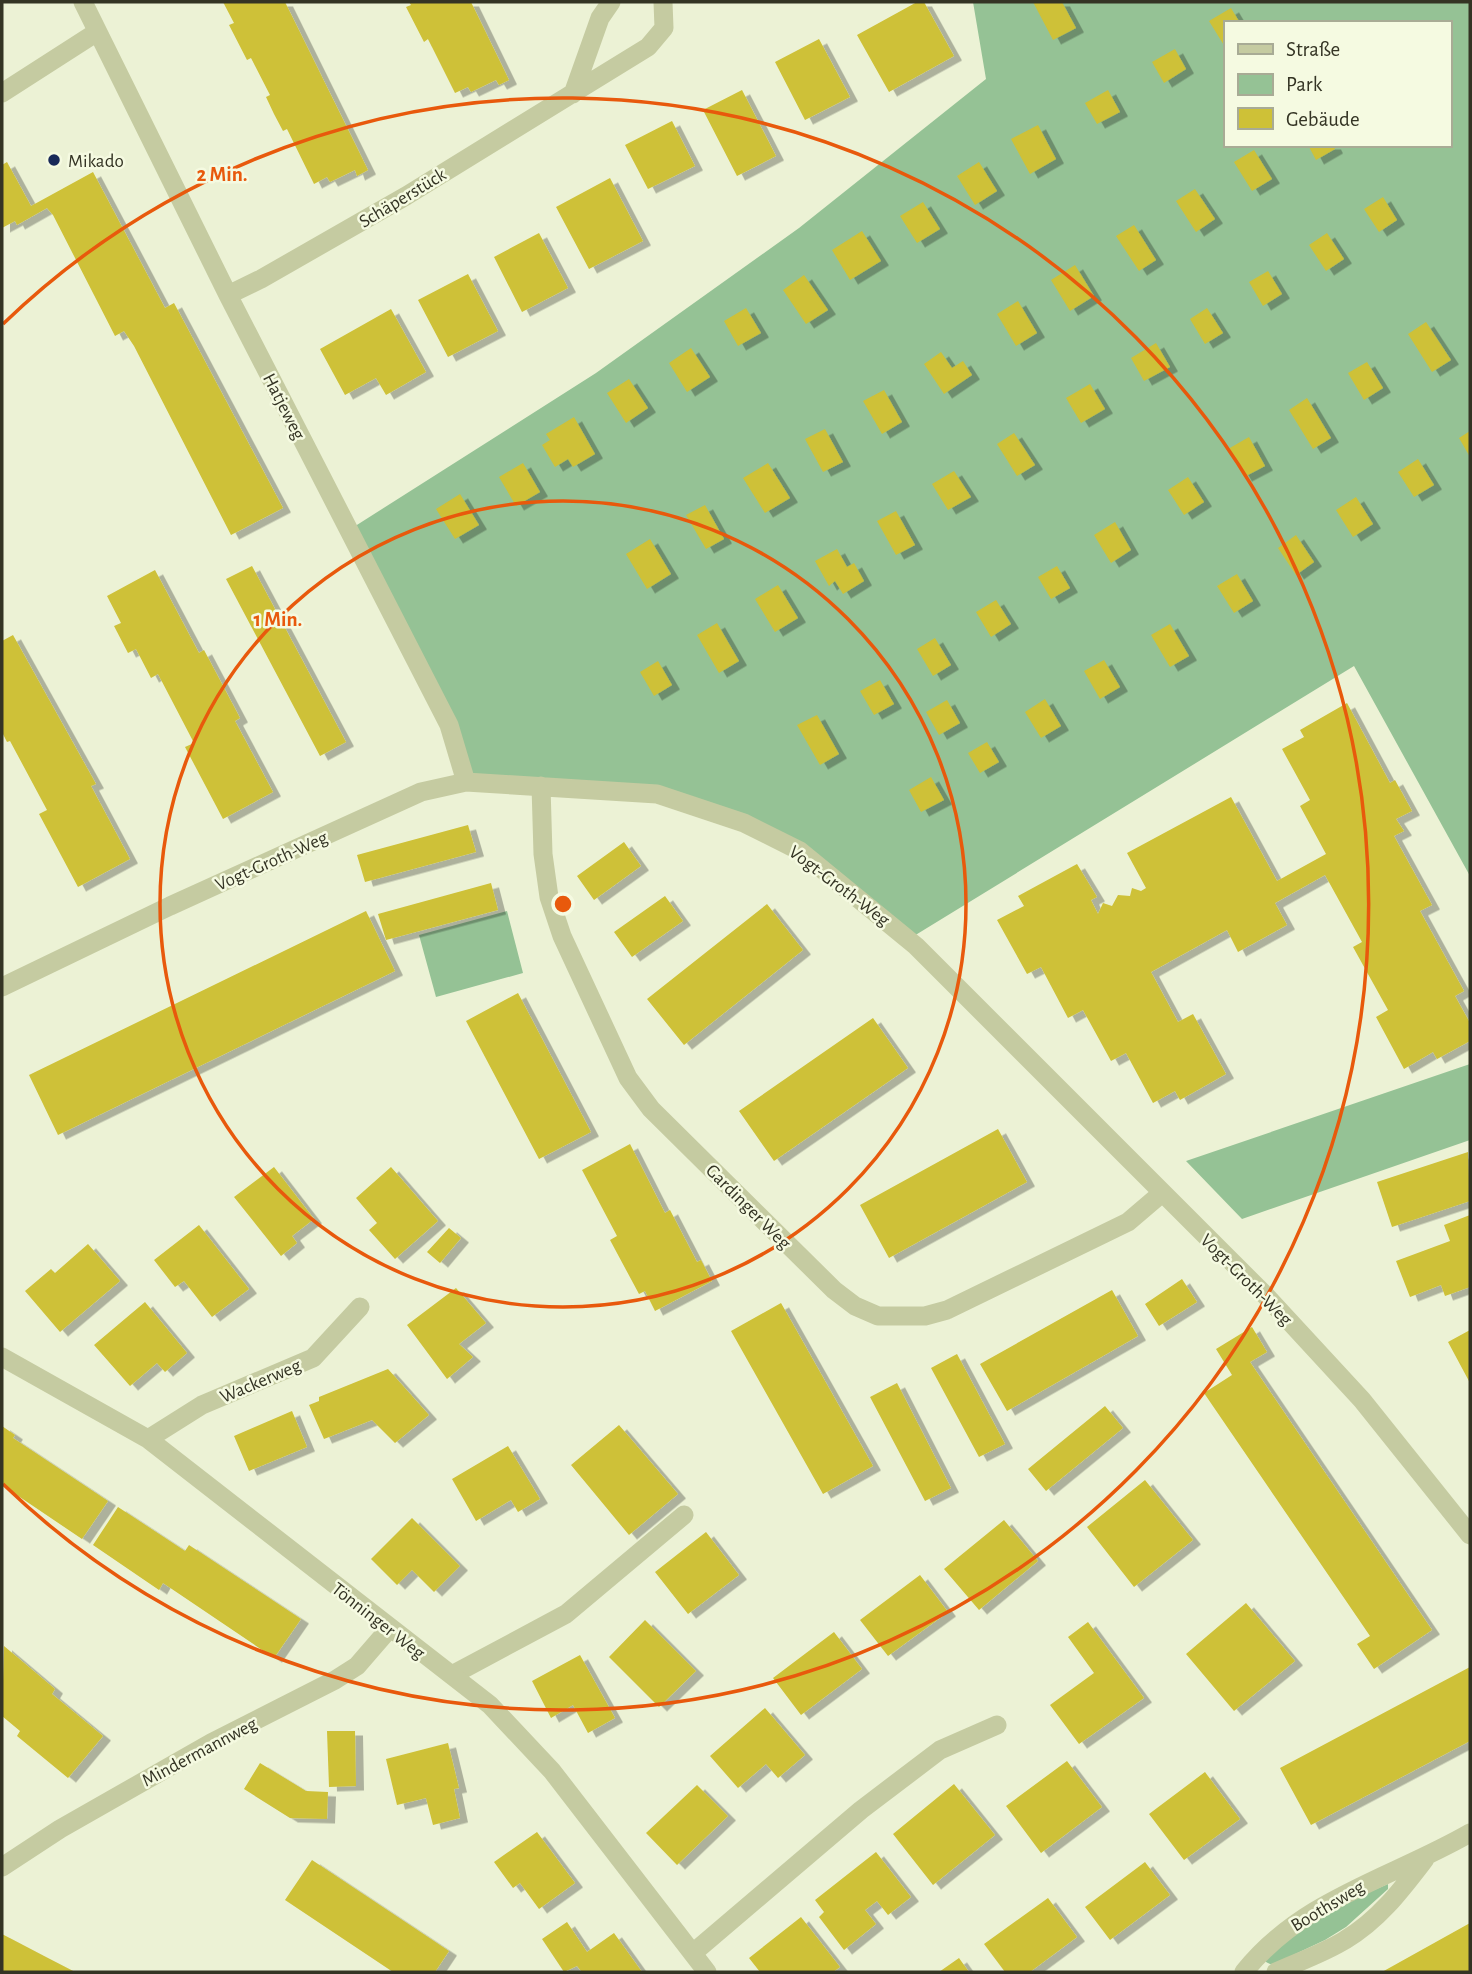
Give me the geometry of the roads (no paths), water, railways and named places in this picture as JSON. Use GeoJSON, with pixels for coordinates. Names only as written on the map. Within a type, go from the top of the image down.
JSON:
{"type":"FeatureCollection","features":[{"type":"Feature","properties":{"kind":"street","name":"Hatjeweg"},"geometry":{"type":"LineString","coordinates":[[83,2],[228,295],[449,725],[466,782]]}},
{"type":"Feature","properties":{"kind":"street"},"geometry":{"type":"LineString","coordinates":[[573,94],[600,18],[611,2]]}},
{"type":"Feature","properties":{"kind":"street","name":"Schäperstück"},"geometry":{"type":"LineString","coordinates":[[228,295],[382,209],[656,41],[666,20],[663,2]]}},
{"type":"Feature","properties":{"kind":"street"},"geometry":{"type":"LineString","coordinates":[[2,93],[97,32]]}},
{"type":"Feature","properties":{"kind":"street","name":"Vogt-Groth-Weg"},"geometry":{"type":"LineString","coordinates":[[2,987],[170,906],[421,792],[466,782],[657,793],[744,823],[800,851],[916,946],[1266,1296],[1362,1400],[1470,1535]]}},
{"type":"Feature","properties":{"kind":"street","name":"Gardinger Weg"},"geometry":{"type":"LineString","coordinates":[[541,786],[543,854],[549,897],[562,936],[628,1078],[650,1109],[834,1290],[855,1306],[878,1316],[902,1319],[947,1310],[1128,1222],[1161,1193]]}},
{"type":"Feature","properties":{"kind":"street","name":"Wackerweg"},"geometry":{"type":"LineString","coordinates":[[148,1439],[202,1405],[313,1358],[360,1307]]}},
{"type":"Feature","properties":{"kind":"street","name":"Tönninger Weg"},"geometry":{"type":"LineString","coordinates":[[2,1357],[148,1439],[389,1629],[452,1675],[522,1737],[707,1972]]}},
{"type":"Feature","properties":{"kind":"street"},"geometry":{"type":"LineString","coordinates":[[452,1675],[566,1614],[684,1515]]}},
{"type":"Feature","properties":{"kind":"street","name":"Mindermannweg"},"geometry":{"type":"LineString","coordinates":[[2,1867],[138,1784],[346,1673],[357,1666],[389,1629]]}},
{"type":"Feature","properties":{"kind":"street"},"geometry":{"type":"LineString","coordinates":[[693,1953],[841,1827],[940,1749],[997,1725]]}},
{"type":"Feature","properties":{"kind":"street","name":"Boothsweg"},"geometry":{"type":"LineString","coordinates":[[1244,1972],[1279,1934],[1325,1903],[1371,1879],[1425,1859],[1470,1833]]}},
{"type":"Feature","properties":{"kind":"street","name":"Boothsweg"},"geometry":{"type":"LineString","coordinates":[[1276,1972],[1345,1941],[1372,1921],[1396,1897],[1425,1859]]}},
{"type":"Feature","properties":{"kind":"place","name":"Mikado"},"geometry":{"type":"Point","coordinates":[54,160]}}]}
